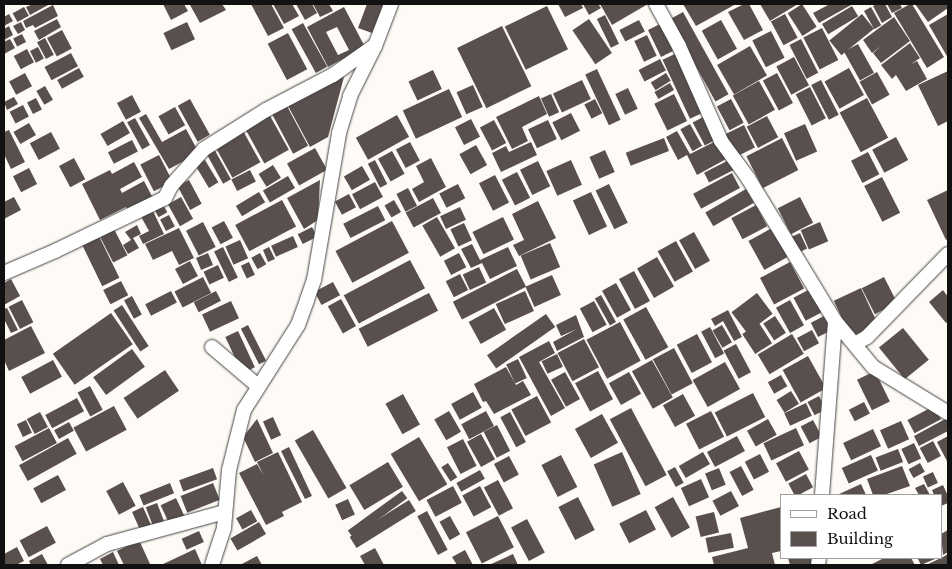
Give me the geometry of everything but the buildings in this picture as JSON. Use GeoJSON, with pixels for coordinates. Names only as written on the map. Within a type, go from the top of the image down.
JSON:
{"type":"FeatureCollection","features":[{"type":"Feature","properties":{"kind":"street"},"geometry":{"type":"LineString","coordinates":[[212,565],[224,528],[229,470],[244,410],[298,325],[314,280],[339,133],[350,96],[375,46],[391,4]]}},
{"type":"Feature","properties":{"kind":"street"},"geometry":{"type":"LineString","coordinates":[[656,4],[679,46],[721,141],[748,178],[835,320],[873,366],[948,413]]}},
{"type":"Feature","properties":{"kind":"street"},"geometry":{"type":"LineString","coordinates":[[4,273],[55,251],[165,198],[174,182],[204,149],[258,115],[333,75],[375,46]]}},
{"type":"Feature","properties":{"kind":"street"},"geometry":{"type":"LineString","coordinates":[[854,344],[867,337],[948,254]]}},
{"type":"Feature","properties":{"kind":"street"},"geometry":{"type":"LineString","coordinates":[[822,494],[835,320]]}},
{"type":"Feature","properties":{"kind":"street"},"geometry":{"type":"LineString","coordinates":[[212,347],[258,386]]}},
{"type":"Feature","properties":{"kind":"street"},"geometry":{"type":"LineString","coordinates":[[68,565],[107,544],[225,512]]}}]}
